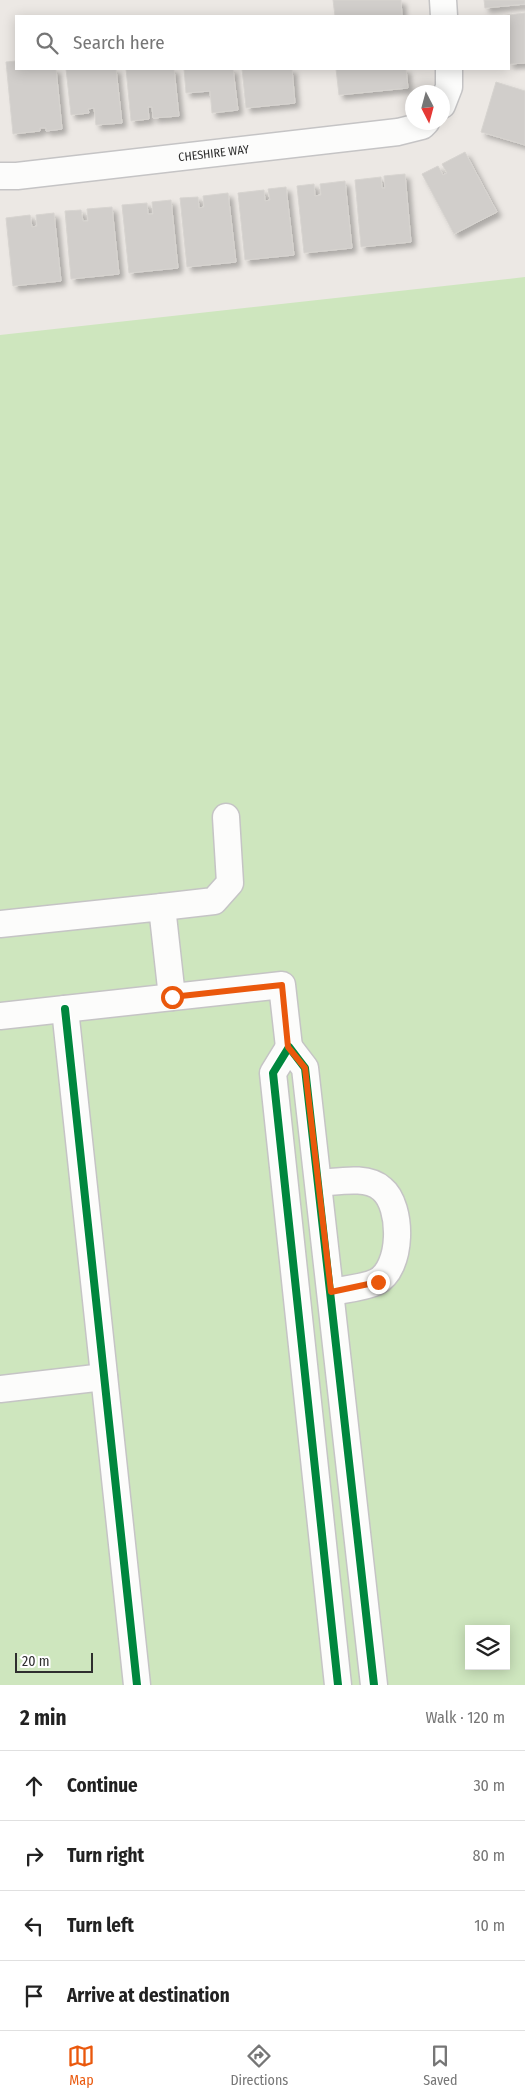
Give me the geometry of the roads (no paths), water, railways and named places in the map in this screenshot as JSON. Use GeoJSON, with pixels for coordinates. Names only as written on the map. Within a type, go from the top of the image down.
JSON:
{"type":"FeatureCollection","features":[{"type":"Feature","properties":{"kind":"street"},"geometry":{"type":"LineString","coordinates":[[442,0],[444,15]]}},
{"type":"Feature","properties":{"kind":"street"},"geometry":{"type":"LineString","coordinates":[[449,70],[449,85]]}},
{"type":"Feature","properties":{"kind":"street","name":"CHESHIRE WAY"},"geometry":{"type":"LineString","coordinates":[[0,176],[17,176],[406,130]]}},
{"type":"Feature","properties":{"kind":"street"},"geometry":{"type":"LineString","coordinates":[[0,924],[214,901],[230,884],[226,817]]}},
{"type":"Feature","properties":{"kind":"street"},"geometry":{"type":"LineString","coordinates":[[162,907],[172,997]]}},
{"type":"Feature","properties":{"kind":"street"},"geometry":{"type":"LineString","coordinates":[[0,1016],[282,985],[288,1047],[305,1068],[374,1685]]}},
{"type":"Feature","properties":{"kind":"street"},"geometry":{"type":"LineString","coordinates":[[65,1009],[137,1685]]}},
{"type":"Feature","properties":{"kind":"street"},"geometry":{"type":"LineString","coordinates":[[288,1047],[274,1073],[338,1685]]}},
{"type":"Feature","properties":{"kind":"street"},"geometry":{"type":"LineString","coordinates":[[319,1183],[361,1181],[382,1188],[393,1203],[398,1239],[394,1262],[378,1282],[331,1292]]}},
{"type":"Feature","properties":{"kind":"street"},"geometry":{"type":"LineString","coordinates":[[292,1256],[326,1251]]}},
{"type":"Feature","properties":{"kind":"street"},"geometry":{"type":"LineString","coordinates":[[0,1390],[104,1377]]}}]}
